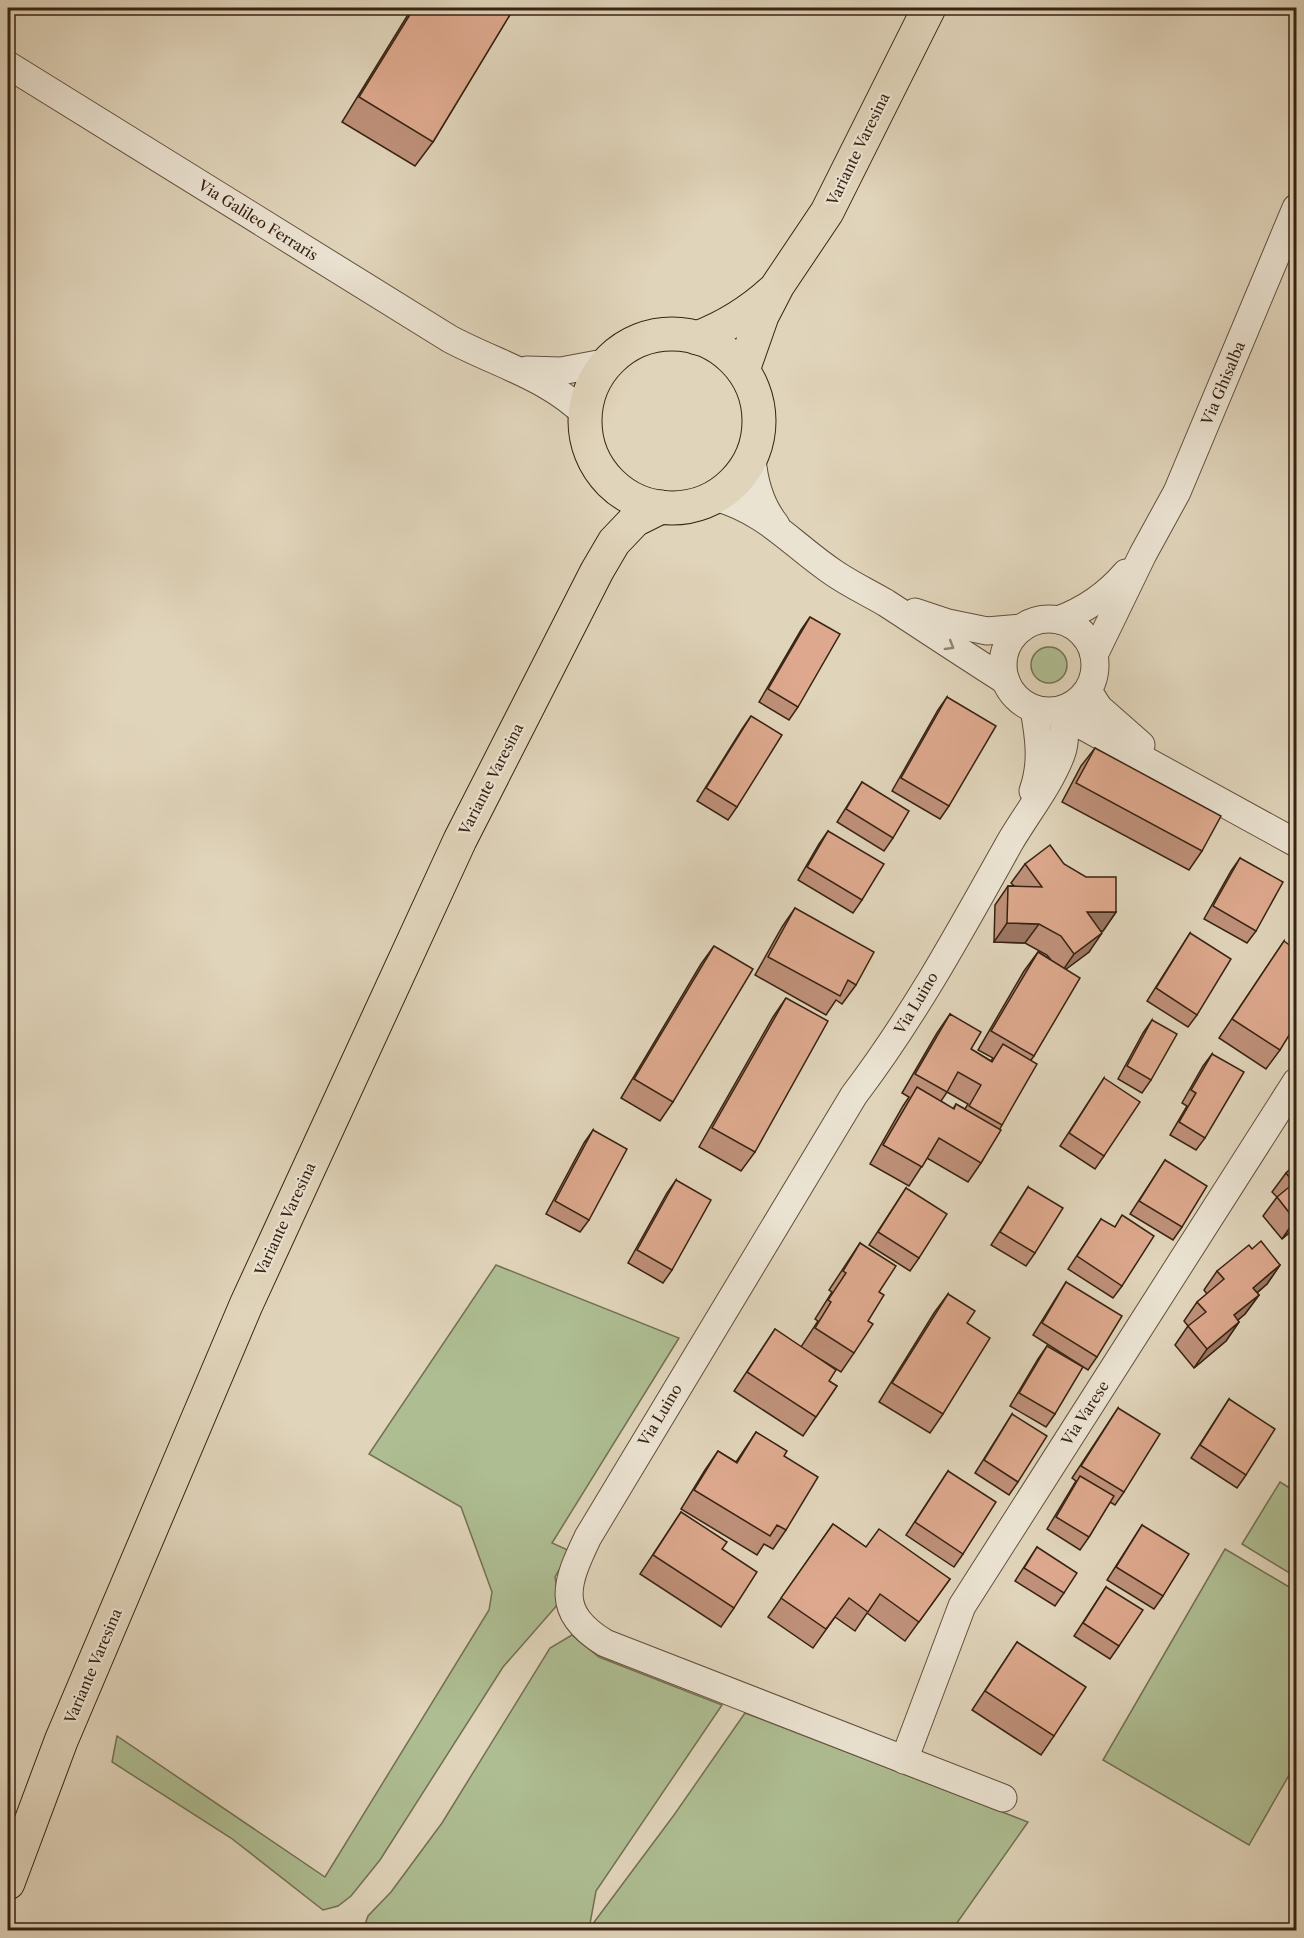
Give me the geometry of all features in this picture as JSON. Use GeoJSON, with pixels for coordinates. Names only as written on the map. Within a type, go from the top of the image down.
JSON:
{"type":"FeatureCollection","features":[{"type":"Feature","properties":{"kind":"main road","name":"Variante Varesina"},"geometry":{"type":"LineString","coordinates":[[743,370],[762,316],[778,285],[827,212],[929,8]]}},
{"type":"Feature","properties":{"kind":"main road","name":"Variante Varesina"},"geometry":{"type":"LineString","coordinates":[[697,338],[721,329],[754,308],[778,285]]}},
{"type":"Feature","properties":{"kind":"main road","name":"Variante Varesina"},"geometry":{"type":"LineString","coordinates":[[678,334],[697,338],[715,345],[743,370],[758,403],[758,440],[752,458],[742,473],[730,487],[715,497],[698,505],[679,508],[644,503],[614,486],[603,473],[593,455],[587,436],[586,415],[589,396],[597,378],[623,349],[650,338],[678,334]]}},
{"type":"Feature","properties":{"kind":"main road","name":"Variante Varesina"},"geometry":{"type":"LineString","coordinates":[[597,571],[607,507],[603,473]]}},
{"type":"Feature","properties":{"kind":"main road","name":"Variante Varesina"},"geometry":{"type":"LineString","coordinates":[[8,1883],[66,1730],[246,1305],[460,840],[614,542],[635,520],[661,507]]}},
{"type":"Feature","properties":{"kind":"street","name":"Via Galileo Ferraris"},"geometry":{"type":"LineString","coordinates":[[8,65],[450,339],[556,389],[586,415]]}},
{"type":"Feature","properties":{"kind":"street","name":"Via Ghisalba"},"geometry":{"type":"LineString","coordinates":[[1094,655],[1143,554],[1177,492],[1296,208]]}},
{"type":"Feature","properties":{"kind":"street","name":"Via Galileo Ferraris"},"geometry":{"type":"LineString","coordinates":[[511,368],[561,371],[609,362]]}},
{"type":"Feature","properties":{"kind":"street"},"geometry":{"type":"LineString","coordinates":[[752,458],[753,479],[760,500],[779,529]]}},
{"type":"Feature","properties":{"kind":"street"},"geometry":{"type":"LineString","coordinates":[[715,497],[745,508],[779,529],[835,574],[884,602],[1006,681]]}},
{"type":"Feature","properties":{"kind":"street","name":"Via Ghisalba"},"geometry":{"type":"LineString","coordinates":[[1058,620],[1079,613],[1096,602],[1143,554]]}},
{"type":"Feature","properties":{"kind":"street"},"geometry":{"type":"LineString","coordinates":[[884,602],[948,623],[987,630],[1022,628]]}},
{"type":"Feature","properties":{"kind":"street"},"geometry":{"type":"LineString","coordinates":[[1058,620],[1068,623],[1085,636],[1094,655],[1093,680],[1082,698],[1063,709],[1052,711],[1034,709],[1012,692],[1006,681],[1003,666],[1005,652],[1012,638],[1022,628],[1033,622],[1058,620]]}},
{"type":"Feature","properties":{"kind":"street"},"geometry":{"type":"LineString","coordinates":[[1088,691],[1099,708],[1185,783]]}},
{"type":"Feature","properties":{"kind":"street","name":"Via Luino"},"geometry":{"type":"LineString","coordinates":[[1021,823],[1036,783],[1039,765],[1040,750],[1034,709]]}},
{"type":"Feature","properties":{"kind":"street"},"geometry":{"type":"LineString","coordinates":[[1063,709],[1082,725],[1296,843]]}},
{"type":"Feature","properties":{"kind":"street","name":"Via Luino"},"geometry":{"type":"LineString","coordinates":[[1003,1798],[605,1643],[591,1635],[581,1625],[573,1613],[569,1601],[569,1590],[578,1558],[588,1537],[854,1095],[879,1063],[1021,823],[1049,780],[1061,754],[1065,732],[1063,709]]}},
{"type":"Feature","properties":{"kind":"street","name":"Via Varese"},"geometry":{"type":"LineString","coordinates":[[904,1760],[962,1606],[1296,1082]]}},
{"type":"Feature","properties":{"kind":"green space"},"geometry":{"type":"Polygon","coordinates":[[[1049,647],[1062,652],[1067,665],[1062,678],[1049,683],[1036,678],[1031,665],[1036,652],[1049,647]]]}},
{"type":"Feature","properties":{"kind":"green space"},"geometry":{"type":"Polygon","coordinates":[[[496,1265],[679,1338],[552,1543],[570,1551],[555,1577],[559,1603],[503,1667],[380,1860],[351,1896],[338,1906],[323,1910],[231,1838],[112,1762],[117,1736],[325,1877],[489,1610],[492,1592],[461,1507],[369,1454],[496,1265]]]}},
{"type":"Feature","properties":{"kind":"green space"},"geometry":{"type":"Polygon","coordinates":[[[1280,1482],[1296,1492],[1296,1577],[1242,1544],[1280,1482]]]}},
{"type":"Feature","properties":{"kind":"green space"},"geometry":{"type":"Polygon","coordinates":[[[1225,1549],[1296,1591],[1296,1763],[1249,1845],[1103,1760],[1225,1549]]]}},
{"type":"Feature","properties":{"kind":"green space"},"geometry":{"type":"Polygon","coordinates":[[[572,1635],[599,1657],[722,1705],[596,1891],[589,1929],[674,1815],[745,1713],[1028,1822],[952,1930],[363,1930],[368,1916],[391,1892],[442,1823],[550,1648],[572,1635]]]}},
{"type":"Feature","properties":{"kind":"building"},"geometry":{"type":"Polygon","coordinates":[[[414,8],[514,8],[433,142],[359,97],[414,8]]]}},
{"type":"Feature","properties":{"kind":"building"},"geometry":{"type":"Polygon","coordinates":[[[810,617],[840,634],[798,707],[768,689],[810,617]]]}},
{"type":"Feature","properties":{"kind":"building"},"geometry":{"type":"Polygon","coordinates":[[[947,697],[996,726],[949,806],[901,778],[947,697]]]}},
{"type":"Feature","properties":{"kind":"building"},"geometry":{"type":"Polygon","coordinates":[[[751,716],[782,735],[737,807],[706,788],[751,716]]]}},
{"type":"Feature","properties":{"kind":"building"},"geometry":{"type":"Polygon","coordinates":[[[1095,748],[1221,816],[1202,851],[1076,783],[1095,748]]]}},
{"type":"Feature","properties":{"kind":"building"},"geometry":{"type":"Polygon","coordinates":[[[862,782],[909,811],[893,838],[846,809],[862,782]]]}},
{"type":"Feature","properties":{"kind":"building"},"geometry":{"type":"Polygon","coordinates":[[[828,831],[884,864],[862,900],[807,867],[828,831]]]}},
{"type":"Feature","properties":{"kind":"building"},"geometry":{"type":"Polygon","coordinates":[[[1050,845],[1064,864],[1086,877],[1116,877],[1116,912],[1087,912],[1102,933],[1074,954],[1061,936],[1039,924],[1007,923],[1008,886],[1042,887],[1025,864],[1050,845]]]}},
{"type":"Feature","properties":{"kind":"building"},"geometry":{"type":"Polygon","coordinates":[[[1240,858],[1283,882],[1256,931],[1213,906],[1240,858]]]}},
{"type":"Feature","properties":{"kind":"building"},"geometry":{"type":"Polygon","coordinates":[[[795,908],[874,952],[856,985],[848,980],[840,996],[768,957],[795,908]]]}},
{"type":"Feature","properties":{"kind":"building"},"geometry":{"type":"Polygon","coordinates":[[[1190,933],[1231,959],[1197,1015],[1156,988],[1190,933]]]}},
{"type":"Feature","properties":{"kind":"building"},"geometry":{"type":"Polygon","coordinates":[[[1284,941],[1296,950],[1296,1024],[1280,1050],[1232,1019],[1284,941]]]}},
{"type":"Feature","properties":{"kind":"building"},"geometry":{"type":"Polygon","coordinates":[[[714,946],[753,969],[673,1102],[634,1079],[714,946]]]}},
{"type":"Feature","properties":{"kind":"building"},"geometry":{"type":"Polygon","coordinates":[[[1038,952],[1080,978],[1034,1056],[991,1031],[1038,952]]]}},
{"type":"Feature","properties":{"kind":"building"},"geometry":{"type":"Polygon","coordinates":[[[786,998],[828,1021],[755,1152],[712,1128],[786,998]]]}},
{"type":"Feature","properties":{"kind":"building"},"geometry":{"type":"Polygon","coordinates":[[[950,1014],[981,1032],[971,1049],[992,1062],[1003,1044],[1037,1064],[1002,1125],[969,1106],[981,1085],[958,1072],[947,1092],[915,1074],[950,1014]]]}},
{"type":"Feature","properties":{"kind":"building"},"geometry":{"type":"Polygon","coordinates":[[[1152,1020],[1177,1034],[1151,1080],[1127,1066],[1152,1020]]]}},
{"type":"Feature","properties":{"kind":"building"},"geometry":{"type":"Polygon","coordinates":[[[1212,1054],[1244,1072],[1205,1138],[1179,1122],[1196,1093],[1191,1090],[1212,1054]]]}},
{"type":"Feature","properties":{"kind":"building"},"geometry":{"type":"Polygon","coordinates":[[[1104,1078],[1140,1102],[1104,1156],[1069,1133],[1104,1078]]]}},
{"type":"Feature","properties":{"kind":"building"},"geometry":{"type":"Polygon","coordinates":[[[917,1087],[954,1109],[956,1104],[1001,1130],[981,1163],[939,1138],[922,1167],[883,1145],[917,1087]]]}},
{"type":"Feature","properties":{"kind":"building"},"geometry":{"type":"Polygon","coordinates":[[[593,1130],[627,1149],[589,1220],[555,1201],[593,1130]]]}},
{"type":"Feature","properties":{"kind":"building"},"geometry":{"type":"Polygon","coordinates":[[[1165,1160],[1207,1186],[1182,1227],[1139,1201],[1165,1160]]]}},
{"type":"Feature","properties":{"kind":"building"},"geometry":{"type":"Polygon","coordinates":[[[1296,1164],[1295,1220],[1277,1197],[1294,1183],[1286,1173],[1296,1164]]]}},
{"type":"Feature","properties":{"kind":"building"},"geometry":{"type":"Polygon","coordinates":[[[676,1180],[711,1200],[672,1270],[637,1250],[676,1180]]]}},
{"type":"Feature","properties":{"kind":"building"},"geometry":{"type":"Polygon","coordinates":[[[1028,1187],[1063,1208],[1035,1253],[1000,1232],[1028,1187]]]}},
{"type":"Feature","properties":{"kind":"building"},"geometry":{"type":"Polygon","coordinates":[[[906,1188],[947,1214],[919,1258],[878,1232],[906,1188]]]}},
{"type":"Feature","properties":{"kind":"building"},"geometry":{"type":"Polygon","coordinates":[[[1122,1215],[1154,1236],[1122,1286],[1077,1256],[1101,1219],[1115,1227],[1122,1215]]]}},
{"type":"Feature","properties":{"kind":"building"},"geometry":{"type":"Polygon","coordinates":[[[1261,1241],[1280,1265],[1253,1288],[1259,1295],[1234,1315],[1239,1322],[1207,1349],[1188,1326],[1206,1312],[1197,1302],[1224,1279],[1217,1271],[1249,1245],[1252,1249],[1261,1241]]]}},
{"type":"Feature","properties":{"kind":"building"},"geometry":{"type":"Polygon","coordinates":[[[860,1243],[896,1266],[879,1292],[884,1295],[868,1321],[873,1324],[854,1353],[815,1328],[831,1302],[828,1300],[846,1273],[843,1271],[860,1243]]]}},
{"type":"Feature","properties":{"kind":"building"},"geometry":{"type":"Polygon","coordinates":[[[1066,1282],[1122,1316],[1097,1357],[1042,1323],[1066,1282]]]}},
{"type":"Feature","properties":{"kind":"building"},"geometry":{"type":"Polygon","coordinates":[[[948,1294],[975,1311],[967,1323],[990,1338],[943,1414],[892,1383],[948,1294]]]}},
{"type":"Feature","properties":{"kind":"building"},"geometry":{"type":"Polygon","coordinates":[[[775,1329],[836,1370],[829,1381],[837,1386],[816,1417],[747,1372],[775,1329]]]}},
{"type":"Feature","properties":{"kind":"building"},"geometry":{"type":"Polygon","coordinates":[[[1047,1346],[1083,1367],[1055,1414],[1019,1393],[1047,1346]]]}},
{"type":"Feature","properties":{"kind":"building"},"geometry":{"type":"Polygon","coordinates":[[[1229,1399],[1275,1429],[1246,1475],[1200,1445],[1229,1399]]]}},
{"type":"Feature","properties":{"kind":"building"},"geometry":{"type":"Polygon","coordinates":[[[1118,1408],[1160,1434],[1124,1492],[1081,1466],[1118,1408]]]}},
{"type":"Feature","properties":{"kind":"building"},"geometry":{"type":"Polygon","coordinates":[[[1012,1414],[1047,1436],[1018,1482],[984,1460],[1012,1414]]]}},
{"type":"Feature","properties":{"kind":"building"},"geometry":{"type":"Polygon","coordinates":[[[756,1432],[787,1451],[784,1456],[818,1477],[786,1530],[777,1525],[770,1536],[694,1490],[718,1451],[737,1463],[756,1432]]]}},
{"type":"Feature","properties":{"kind":"building"},"geometry":{"type":"Polygon","coordinates":[[[948,1471],[996,1502],[963,1554],[915,1522],[948,1471]]]}},
{"type":"Feature","properties":{"kind":"building"},"geometry":{"type":"Polygon","coordinates":[[[1080,1476],[1114,1496],[1089,1537],[1056,1517],[1080,1476]]]}},
{"type":"Feature","properties":{"kind":"building"},"geometry":{"type":"Polygon","coordinates":[[[681,1512],[727,1542],[722,1549],[757,1572],[734,1608],[653,1555],[681,1512]]]}},
{"type":"Feature","properties":{"kind":"building"},"geometry":{"type":"Polygon","coordinates":[[[833,1524],[866,1547],[879,1529],[950,1579],[919,1622],[880,1594],[868,1612],[849,1598],[826,1629],[781,1598],[833,1524]]]}},
{"type":"Feature","properties":{"kind":"building"},"geometry":{"type":"Polygon","coordinates":[[[1142,1525],[1189,1554],[1163,1596],[1116,1567],[1142,1525]]]}},
{"type":"Feature","properties":{"kind":"building"},"geometry":{"type":"Polygon","coordinates":[[[1037,1547],[1077,1573],[1064,1593],[1024,1568],[1037,1547]]]}},
{"type":"Feature","properties":{"kind":"building"},"geometry":{"type":"Polygon","coordinates":[[[1106,1587],[1143,1610],[1119,1646],[1083,1623],[1106,1587]]]}},
{"type":"Feature","properties":{"kind":"building"},"geometry":{"type":"Polygon","coordinates":[[[1017,1642],[1086,1687],[1054,1736],[985,1691],[1017,1642]]]}}]}
